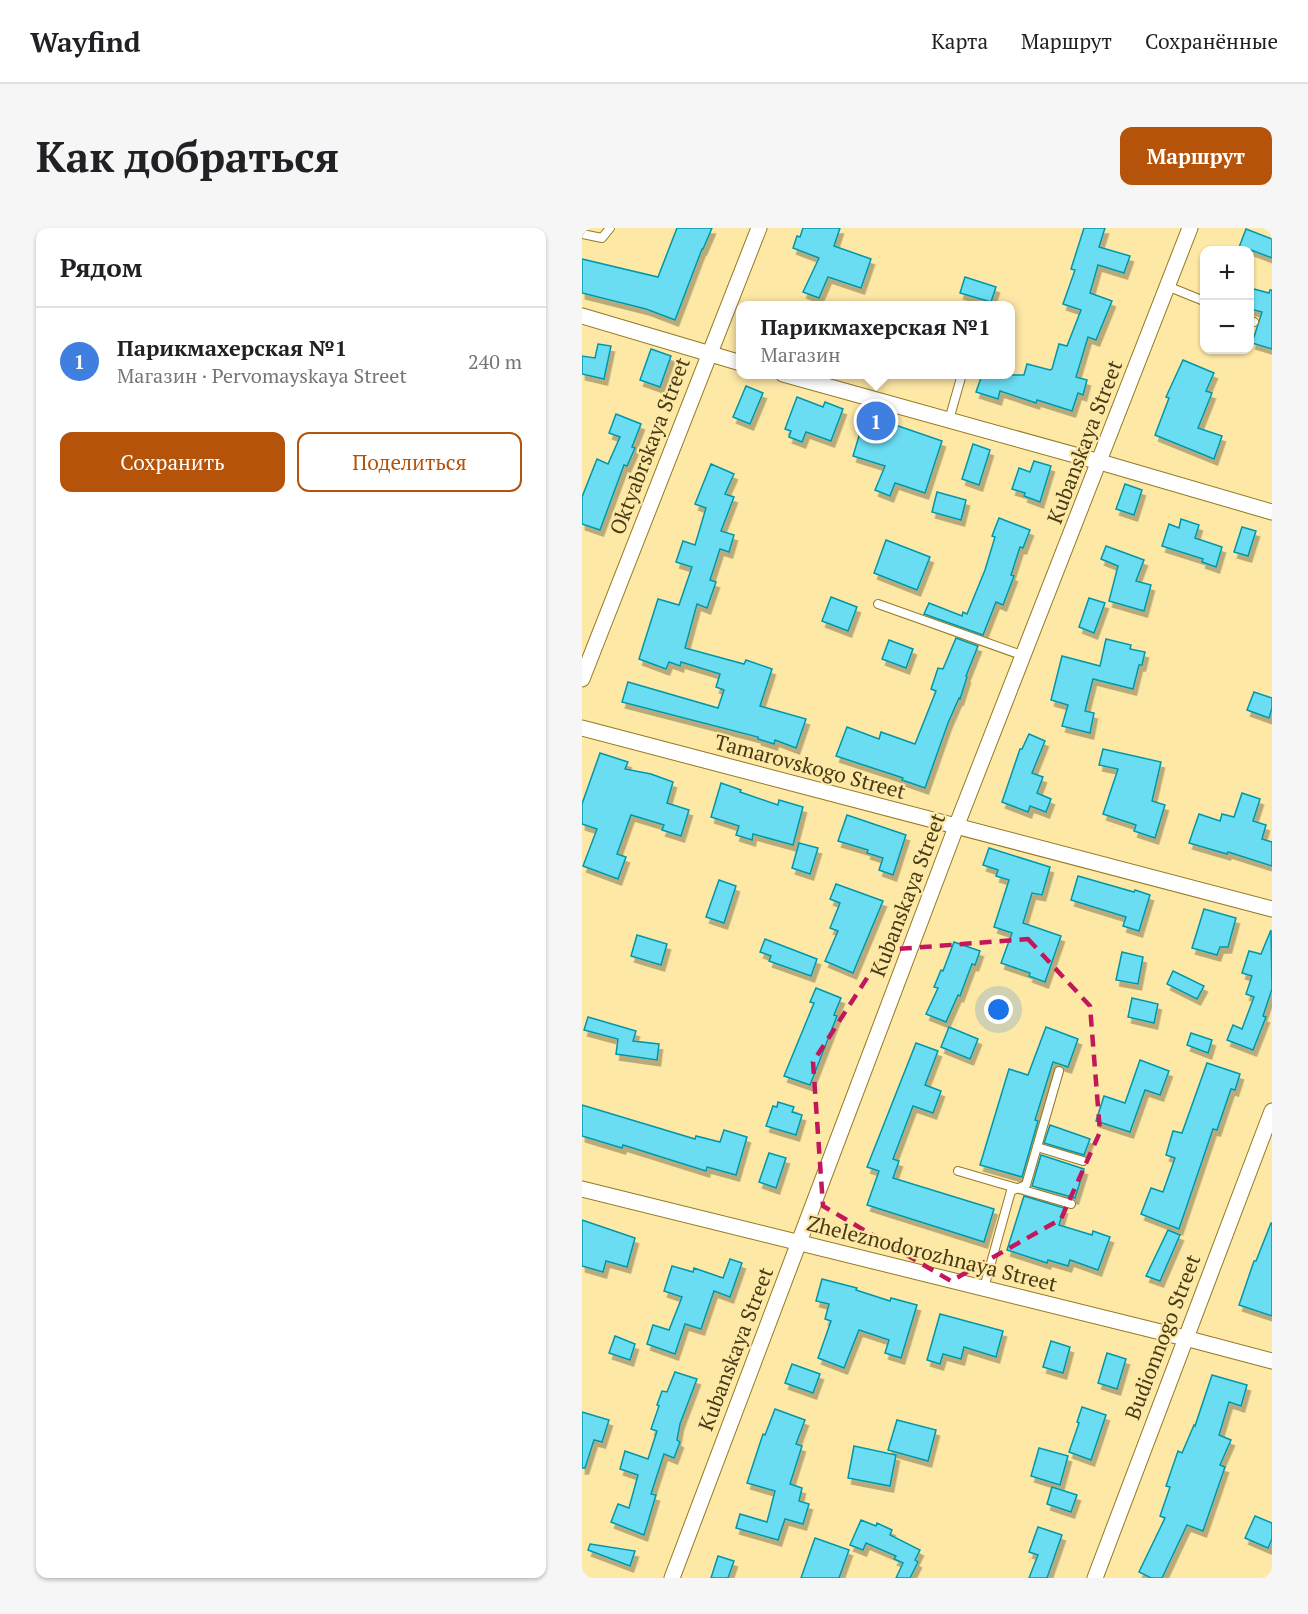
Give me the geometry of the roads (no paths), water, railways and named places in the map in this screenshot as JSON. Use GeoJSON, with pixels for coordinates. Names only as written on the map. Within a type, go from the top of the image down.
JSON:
{"type":"FeatureCollection","features":[{"type":"Feature","properties":{"kind":"street","name":"Oktyabrskaya Street"},"geometry":{"type":"LineString","coordinates":[[582,679],[759,228]]}},
{"type":"Feature","properties":{"kind":"street","name":"Kubanskaya Street"},"geometry":{"type":"LineString","coordinates":[[672,1578],[956,827],[1190,228]]}},
{"type":"Feature","properties":{"kind":"street"},"geometry":{"type":"LineString","coordinates":[[582,316],[736,362]]}},
{"type":"Feature","properties":{"kind":"street"},"geometry":{"type":"LineString","coordinates":[[798,379],[1272,512]]}},
{"type":"Feature","properties":{"kind":"street","name":"Tamarovskogo Street"},"geometry":{"type":"LineString","coordinates":[[582,728],[1272,909]]}},
{"type":"Feature","properties":{"kind":"street","name":"Budionnogo Street"},"geometry":{"type":"LineString","coordinates":[[1095,1578],[1272,1111]]}},
{"type":"Feature","properties":{"kind":"street","name":"Zheleznodorozhnaya Street"},"geometry":{"type":"LineString","coordinates":[[582,1188],[1272,1361]]}},
{"type":"Feature","properties":{"kind":"lane"},"geometry":{"type":"LineString","coordinates":[[582,234],[602,238],[610,228]]}},
{"type":"Feature","properties":{"kind":"lane"},"geometry":{"type":"LineString","coordinates":[[1167,286],[1202,300]]}},
{"type":"Feature","properties":{"kind":"lane"},"geometry":{"type":"LineString","coordinates":[[949,420],[961,379]]}},
{"type":"Feature","properties":{"kind":"lane"},"geometry":{"type":"LineString","coordinates":[[878,604],[1024,656]]}},
{"type":"Feature","properties":{"kind":"lane"},"geometry":{"type":"LineString","coordinates":[[984,1288],[1011,1191],[1026,1185],[1059,1071]]}},
{"type":"Feature","properties":{"kind":"lane"},"geometry":{"type":"LineString","coordinates":[[1037,1147],[1083,1161]]}},
{"type":"Feature","properties":{"kind":"lane"},"geometry":{"type":"LineString","coordinates":[[958,1171],[1071,1204]]}},
{"type":"Feature","properties":{"kind":"place","name":"Парикмахерская №1"},"geometry":{"type":"Point","coordinates":[876,421]}}]}
